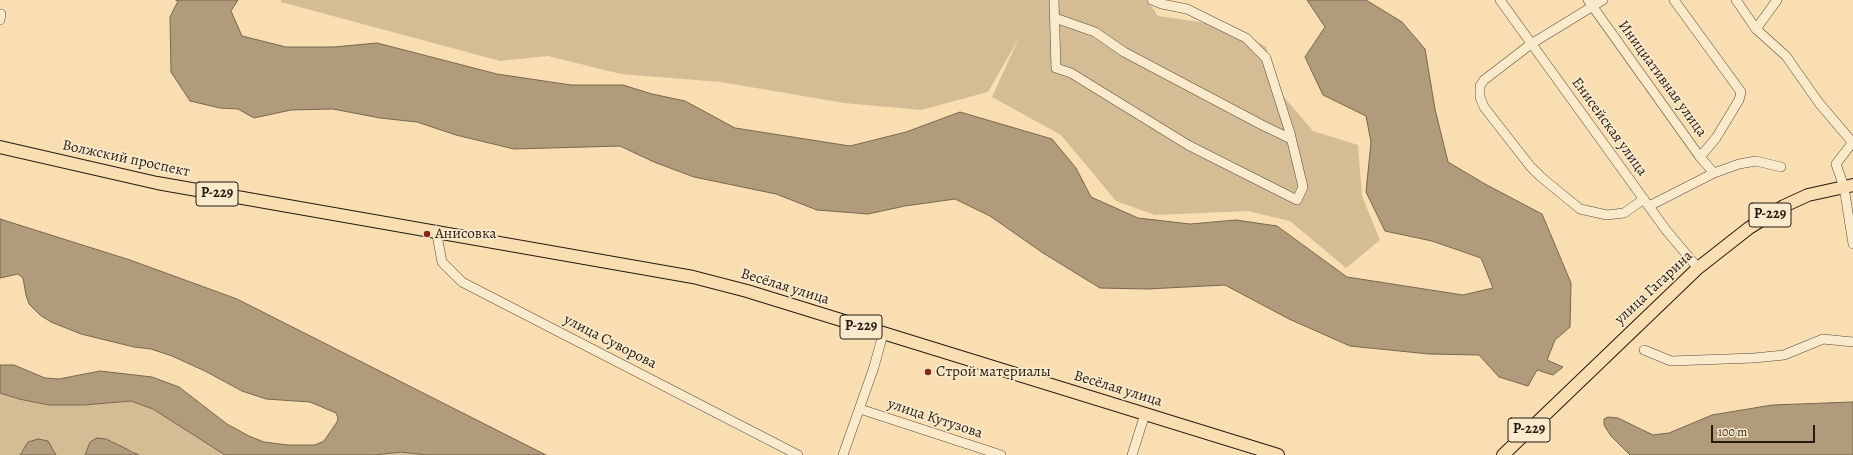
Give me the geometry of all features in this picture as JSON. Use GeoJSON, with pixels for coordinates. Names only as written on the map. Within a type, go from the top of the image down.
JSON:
{"type":"FeatureCollection","features":[{"type":"Feature","properties":{"kind":"main road","name":"Волжский проспект"},"geometry":{"type":"LineString","coordinates":[[0,147],[157,183],[436,230]]}},
{"type":"Feature","properties":{"kind":"main road","name":"улица Гагарина"},"geometry":{"type":"LineString","coordinates":[[1503,455],[1554,404],[1698,268],[1749,228],[1784,206],[1808,195],[1849,186]]}},
{"type":"Feature","properties":{"kind":"main road","name":"Весёлая улица"},"geometry":{"type":"LineString","coordinates":[[436,230],[693,277],[747,291],[1278,455]]}},
{"type":"Feature","properties":{"kind":"street"},"geometry":{"type":"LineString","coordinates":[[1054,0],[1056,68],[1071,73],[1188,145],[1297,200],[1303,187],[1291,139],[1266,58],[1246,38],[1187,9],[1162,4],[1152,0]]}},
{"type":"Feature","properties":{"kind":"street","name":"Енисейская улица"},"geometry":{"type":"LineString","coordinates":[[1500,0],[1666,230],[1698,268]]}},
{"type":"Feature","properties":{"kind":"street"},"geometry":{"type":"LineString","coordinates":[[1603,0],[1590,3],[1531,44],[1484,80],[1479,90],[1484,107],[1530,166],[1541,177],[1580,209],[1607,215],[1624,213],[1646,202],[1739,164],[1756,161],[1781,167]]}},
{"type":"Feature","properties":{"kind":"street"},"geometry":{"type":"LineString","coordinates":[[1674,0],[1741,92],[1739,100],[1716,138],[1700,157]]}},
{"type":"Feature","properties":{"kind":"street"},"geometry":{"type":"LineString","coordinates":[[1736,0],[1756,29],[1786,56],[1819,103],[1853,142],[1836,164],[1849,186],[1853,244]]}},
{"type":"Feature","properties":{"kind":"street"},"geometry":{"type":"LineString","coordinates":[[1756,29],[1777,0]]}},
{"type":"Feature","properties":{"kind":"street","name":"Инициативная улица"},"geometry":{"type":"LineString","coordinates":[[1590,3],[1700,157],[1714,174]]}},
{"type":"Feature","properties":{"kind":"street"},"geometry":{"type":"LineString","coordinates":[[1054,18],[1095,32],[1124,52],[1291,139]]}},
{"type":"Feature","properties":{"kind":"street","name":"улица Суворова"},"geometry":{"type":"LineString","coordinates":[[436,230],[442,262],[462,282],[798,455]]}},
{"type":"Feature","properties":{"kind":"street"},"geometry":{"type":"LineString","coordinates":[[843,455],[860,409],[884,334]]}},
{"type":"Feature","properties":{"kind":"street"},"geometry":{"type":"LineString","coordinates":[[1644,350],[1671,361],[1754,358],[1784,355],[1823,339],[1853,342]]}},
{"type":"Feature","properties":{"kind":"street","name":"улица Кутузова"},"geometry":{"type":"LineString","coordinates":[[860,409],[1001,455]]}},
{"type":"Feature","properties":{"kind":"street"},"geometry":{"type":"LineString","coordinates":[[1132,455],[1145,414]]}},
{"type":"Feature","properties":{"kind":"shaded area"},"geometry":{"type":"Polygon","coordinates":[[[176,0],[238,0],[231,11],[242,36],[286,47],[334,47],[377,43],[497,74],[571,85],[623,85],[652,94],[685,101],[735,128],[850,146],[906,132],[960,112],[1052,139],[1076,168],[1091,197],[1138,218],[1190,224],[1236,220],[1277,226],[1347,277],[1463,295],[1493,288],[1481,258],[1432,241],[1385,231],[1366,192],[1371,142],[1366,116],[1323,95],[1305,57],[1325,27],[1307,0],[1366,0],[1402,22],[1425,49],[1435,109],[1448,162],[1485,184],[1542,214],[1571,283],[1570,327],[1555,340],[1547,360],[1563,367],[1553,375],[1537,370],[1528,386],[1499,377],[1479,355],[1429,354],[1350,346],[1289,319],[1225,285],[1147,289],[1100,288],[1043,253],[990,216],[955,199],[905,206],[868,214],[817,210],[776,194],[694,177],[654,162],[620,146],[514,149],[456,135],[417,122],[380,118],[333,109],[291,110],[254,118],[238,109],[220,108],[190,101],[171,72],[170,17],[178,1],[176,0]]]}},
{"type":"Feature","properties":{"kind":"shaded area"},"geometry":{"type":"Polygon","coordinates":[[[281,0],[1147,0],[1158,16],[1234,27],[1266,47],[1279,91],[1313,131],[1358,145],[1362,196],[1380,240],[1346,268],[1290,221],[1248,211],[1155,215],[1116,201],[1061,135],[992,97],[1019,38],[988,92],[921,110],[844,103],[721,82],[621,74],[548,56],[500,61],[281,2],[281,0]]]}},
{"type":"Feature","properties":{"kind":"shaded area"},"geometry":{"type":"Polygon","coordinates":[[[0,219],[130,260],[237,299],[546,455],[426,455],[401,452],[374,455],[225,455],[153,409],[131,401],[84,405],[49,405],[19,399],[0,393],[0,365],[14,365],[45,378],[59,379],[100,371],[152,377],[179,387],[227,424],[249,436],[264,442],[288,445],[315,445],[324,441],[337,422],[338,418],[336,413],[310,402],[266,399],[242,391],[205,371],[172,356],[151,349],[134,347],[81,334],[51,322],[40,315],[29,304],[23,278],[18,274],[0,278],[0,219]]]}},
{"type":"Feature","properties":{"kind":"shaded area"},"geometry":{"type":"Polygon","coordinates":[[[0,393],[19,399],[49,405],[84,405],[131,401],[153,409],[225,455],[139,455],[132,450],[90,442],[85,455],[56,455],[54,450],[21,451],[20,455],[0,455],[0,393]]]}},
{"type":"Feature","properties":{"kind":"shaded area"},"geometry":{"type":"Polygon","coordinates":[[[1853,402],[1853,455],[1630,455],[1611,436],[1604,425],[1604,419],[1608,417],[1618,418],[1653,435],[1669,433],[1712,415],[1772,405],[1853,402]]]}},
{"type":"Feature","properties":{"kind":"shaded area"},"geometry":{"type":"Polygon","coordinates":[[[97,438],[106,439],[139,455],[85,455],[90,442],[97,438]]]}},
{"type":"Feature","properties":{"kind":"shaded area"},"geometry":{"type":"Polygon","coordinates":[[[38,439],[48,441],[56,455],[20,455],[28,442],[38,439]]]}},
{"type":"Feature","properties":{"kind":"shaded area"},"geometry":{"type":"Polygon","coordinates":[[[401,452],[426,455],[375,455],[401,452]]]}},
{"type":"Feature","properties":{"kind":"place","name":"Анисовка"},"geometry":{"type":"Point","coordinates":[427,234]}},
{"type":"Feature","properties":{"kind":"place","name":"Строй материалы"},"geometry":{"type":"Point","coordinates":[928,372]}}]}
